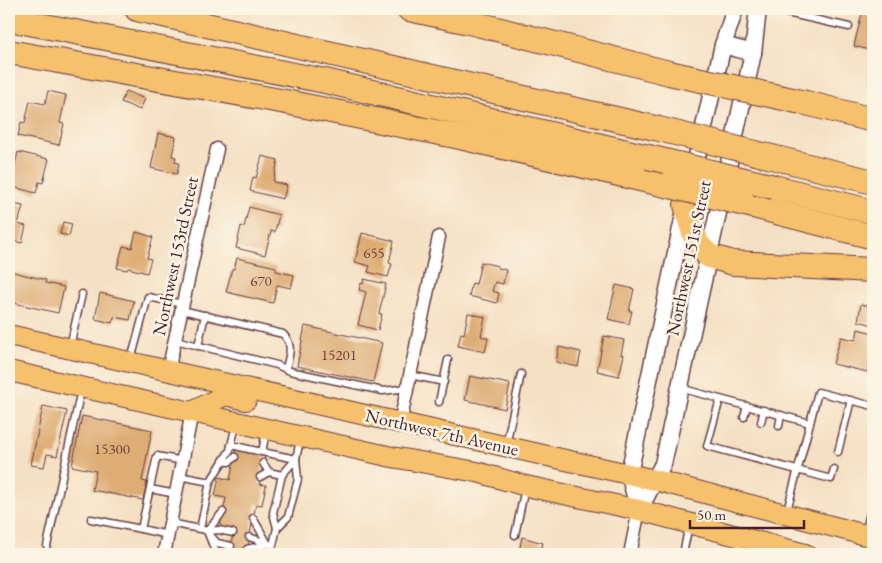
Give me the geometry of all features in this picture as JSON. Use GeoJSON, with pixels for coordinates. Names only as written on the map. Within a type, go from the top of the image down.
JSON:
{"type":"FeatureCollection","features":[{"type":"Feature","properties":{"kind":"highway"},"geometry":{"type":"LineString","coordinates":[[137,9],[656,124]]}},
{"type":"Feature","properties":{"kind":"highway"},"geometry":{"type":"LineString","coordinates":[[168,9],[873,176]]}},
{"type":"Feature","properties":{"kind":"highway"},"geometry":{"type":"LineString","coordinates":[[408,9],[469,22],[669,73],[806,103],[873,120]]}},
{"type":"Feature","properties":{"kind":"highway"},"geometry":{"type":"LineString","coordinates":[[9,18],[325,81],[648,156],[873,212]]}},
{"type":"Feature","properties":{"kind":"highway"},"geometry":{"type":"LineString","coordinates":[[9,52],[286,102],[460,137],[873,236]]}},
{"type":"Feature","properties":{"kind":"highway"},"geometry":{"type":"LineString","coordinates":[[780,155],[873,182]]}},
{"type":"Feature","properties":{"kind":"highway"},"geometry":{"type":"LineString","coordinates":[[686,205],[697,244],[709,256],[733,262],[873,270]]}},
{"type":"Feature","properties":{"kind":"main road","name":"Northwest 7th Avenue"},"geometry":{"type":"LineString","coordinates":[[9,335],[655,480],[870,536]]}},
{"type":"Feature","properties":{"kind":"main road"},"geometry":{"type":"LineString","coordinates":[[9,348],[62,356],[69,349]]}},
{"type":"Feature","properties":{"kind":"main road","name":"Northwest 7th Avenue"},"geometry":{"type":"LineString","coordinates":[[9,370],[392,457],[476,472],[526,486],[639,510],[690,524],[740,546],[805,554]]}},
{"type":"Feature","properties":{"kind":"main road"},"geometry":{"type":"LineString","coordinates":[[192,412],[225,395],[304,413],[333,408]]}},
{"type":"Feature","properties":{"kind":"street","name":"Northwest 151st Street"},"geometry":{"type":"LineString","coordinates":[[639,510],[629,474],[686,205],[723,45],[735,9]]}},
{"type":"Feature","properties":{"kind":"street","name":"Northwest 151st Street"},"geometry":{"type":"LineString","coordinates":[[630,554],[639,510],[663,464],[753,53],[758,9]]}},
{"type":"Feature","properties":{"kind":"street"},"geometry":{"type":"LineString","coordinates":[[723,45],[753,53]]}},
{"type":"Feature","properties":{"kind":"street","name":"Northwest 153rd Street"},"geometry":{"type":"LineString","coordinates":[[168,372],[217,149]]}},
{"type":"Feature","properties":{"kind":"street"},"geometry":{"type":"LineString","coordinates":[[400,423],[439,237]]}},
{"type":"Feature","properties":{"kind":"street"},"geometry":{"type":"LineString","coordinates":[[164,554],[192,412]]}},
{"type":"Feature","properties":{"kind":"street"},"geometry":{"type":"LineString","coordinates":[[870,536],[873,514]]}},
{"type":"Feature","properties":{"kind":"lane"},"geometry":{"type":"LineString","coordinates":[[769,9],[849,28]]}},
{"type":"Feature","properties":{"kind":"lane"},"geometry":{"type":"LineString","coordinates":[[69,349],[82,294]]}},
{"type":"Feature","properties":{"kind":"lane"},"geometry":{"type":"LineString","coordinates":[[130,363],[148,297],[206,315],[283,334],[291,346],[286,369]]}},
{"type":"Feature","properties":{"kind":"lane"},"geometry":{"type":"LineString","coordinates":[[198,346],[206,315]]}},
{"type":"Feature","properties":{"kind":"lane"},"geometry":{"type":"LineString","coordinates":[[175,340],[277,365],[286,369],[383,391],[409,381],[444,382]]}},
{"type":"Feature","properties":{"kind":"lane"},"geometry":{"type":"LineString","coordinates":[[439,402],[448,360]]}},
{"type":"Feature","properties":{"kind":"lane"},"geometry":{"type":"LineString","coordinates":[[506,446],[521,374]]}},
{"type":"Feature","properties":{"kind":"lane"},"geometry":{"type":"LineString","coordinates":[[47,546],[82,387]]}},
{"type":"Feature","properties":{"kind":"lane"},"geometry":{"type":"LineString","coordinates":[[680,388],[810,423]]}},
{"type":"Feature","properties":{"kind":"lane"},"geometry":{"type":"LineString","coordinates":[[786,515],[818,392],[873,406]]}},
{"type":"Feature","properties":{"kind":"lane"},"geometry":{"type":"LineString","coordinates":[[720,399],[707,446],[753,454],[798,470],[831,478],[834,469]]}},
{"type":"Feature","properties":{"kind":"lane"},"geometry":{"type":"LineString","coordinates":[[838,452],[851,400]]}},
{"type":"Feature","properties":{"kind":"lane"},"geometry":{"type":"LineString","coordinates":[[744,417],[747,406]]}},
{"type":"Feature","properties":{"kind":"lane"},"geometry":{"type":"LineString","coordinates":[[761,422],[764,410]]}},
{"type":"Feature","properties":{"kind":"lane"},"geometry":{"type":"LineString","coordinates":[[779,426],[782,415]]}},
{"type":"Feature","properties":{"kind":"lane"},"geometry":{"type":"LineString","coordinates":[[232,470],[229,460],[237,422]]}},
{"type":"Feature","properties":{"kind":"lane"},"geometry":{"type":"LineString","coordinates":[[262,452],[267,428]]}},
{"type":"Feature","properties":{"kind":"lane"},"geometry":{"type":"LineString","coordinates":[[277,528],[288,517],[298,479],[296,459],[301,436]]}},
{"type":"Feature","properties":{"kind":"lane"},"geometry":{"type":"LineString","coordinates":[[231,445],[296,459]]}},
{"type":"Feature","properties":{"kind":"lane"},"geometry":{"type":"LineString","coordinates":[[141,529],[157,456],[183,461]]}},
{"type":"Feature","properties":{"kind":"lane"},"geometry":{"type":"LineString","coordinates":[[249,537],[273,545],[277,528],[273,514],[282,475],[296,459]]}},
{"type":"Feature","properties":{"kind":"lane"},"geometry":{"type":"LineString","coordinates":[[200,529],[210,482],[229,460]]}},
{"type":"Feature","properties":{"kind":"lane"},"geometry":{"type":"LineString","coordinates":[[263,463],[269,472]]}},
{"type":"Feature","properties":{"kind":"lane"},"geometry":{"type":"LineString","coordinates":[[260,477],[269,472],[282,475]]}},
{"type":"Feature","properties":{"kind":"lane"},"geometry":{"type":"LineString","coordinates":[[179,476],[210,482]]}},
{"type":"Feature","properties":{"kind":"lane"},"geometry":{"type":"LineString","coordinates":[[515,536],[526,486]]}},
{"type":"Feature","properties":{"kind":"lane"},"geometry":{"type":"LineString","coordinates":[[150,489],[176,494]]}},
{"type":"Feature","properties":{"kind":"lane"},"geometry":{"type":"LineString","coordinates":[[208,531],[223,512]]}},
{"type":"Feature","properties":{"kind":"lane"},"geometry":{"type":"LineString","coordinates":[[253,518],[268,544]]}},
{"type":"Feature","properties":{"kind":"lane"},"geometry":{"type":"LineString","coordinates":[[91,519],[141,529],[200,529],[233,533]]}},
{"type":"Feature","properties":{"kind":"lane"},"geometry":{"type":"LineString","coordinates":[[683,554],[690,524]]}},
{"type":"Feature","properties":{"kind":"lane"},"geometry":{"type":"LineString","coordinates":[[208,531],[217,542],[231,546]]}},
{"type":"Feature","properties":{"kind":"lane"},"geometry":{"type":"LineString","coordinates":[[208,531],[215,551],[228,554]]}},
{"type":"Feature","properties":{"kind":"lane"},"geometry":{"type":"LineString","coordinates":[[249,552],[268,544]]}},
{"type":"Feature","properties":{"kind":"building"},"geometry":{"type":"Polygon","coordinates":[[[863,9],[873,9],[873,51],[854,46],[863,9]]]}},
{"type":"Feature","properties":{"kind":"building"},"geometry":{"type":"Polygon","coordinates":[[[48,91],[66,95],[60,123],[64,124],[59,145],[18,136],[21,122],[25,123],[30,101],[45,104],[48,91]]]}},
{"type":"Feature","properties":{"kind":"building"},"geometry":{"type":"Polygon","coordinates":[[[126,91],[145,99],[140,110],[121,102],[126,91]]]}},
{"type":"Feature","properties":{"kind":"building"},"geometry":{"type":"Polygon","coordinates":[[[158,133],[176,137],[172,156],[176,157],[175,162],[179,163],[177,174],[151,168],[158,133]]]}},
{"type":"Feature","properties":{"kind":"building"},"geometry":{"type":"Polygon","coordinates":[[[18,152],[49,159],[43,183],[39,182],[36,193],[9,186],[10,172],[13,173],[18,152]]]}},
{"type":"Feature","properties":{"kind":"building"},"geometry":{"type":"Polygon","coordinates":[[[262,156],[278,160],[273,182],[287,185],[283,199],[250,191],[253,177],[256,178],[262,156]]]}},
{"type":"Feature","properties":{"kind":"building"},"geometry":{"type":"Polygon","coordinates":[[[9,203],[23,206],[18,224],[26,226],[22,243],[9,240],[9,203]]]}},
{"type":"Feature","properties":{"kind":"building"},"geometry":{"type":"Polygon","coordinates":[[[249,207],[279,215],[275,232],[271,231],[265,255],[236,248],[241,226],[244,227],[249,207]]]}},
{"type":"Feature","properties":{"kind":"building"},"geometry":{"type":"Polygon","coordinates":[[[63,222],[72,224],[69,236],[60,234],[63,222]]]}},
{"type":"Feature","properties":{"kind":"building"},"geometry":{"type":"Polygon","coordinates":[[[136,232],[153,237],[147,258],[151,259],[147,273],[128,268],[127,270],[117,268],[123,246],[132,248],[136,232]]]}},
{"type":"Feature","properties":{"kind":"building"},"geometry":{"type":"Polygon","coordinates":[[[362,233],[394,241],[389,263],[392,264],[388,277],[368,272],[370,266],[355,262],[362,233]]]}},
{"type":"Feature","properties":{"kind":"building"},"geometry":{"type":"Polygon","coordinates":[[[237,258],[276,267],[276,271],[294,275],[291,288],[277,285],[273,303],[226,292],[237,258]]]}},
{"type":"Feature","properties":{"kind":"building"},"geometry":{"type":"Polygon","coordinates":[[[481,262],[506,270],[503,284],[495,282],[492,291],[499,293],[497,303],[469,296],[472,283],[476,284],[481,262]]]}},
{"type":"Feature","properties":{"kind":"building"},"geometry":{"type":"Polygon","coordinates":[[[9,271],[46,280],[45,283],[64,287],[58,313],[9,302],[9,271]]]}},
{"type":"Feature","properties":{"kind":"building"},"geometry":{"type":"Polygon","coordinates":[[[364,279],[386,284],[379,314],[382,314],[378,330],[358,325],[366,292],[359,290],[364,279]]]}},
{"type":"Feature","properties":{"kind":"building"},"geometry":{"type":"Polygon","coordinates":[[[616,285],[634,289],[629,311],[632,311],[629,324],[608,319],[616,285]]]}},
{"type":"Feature","properties":{"kind":"building"},"geometry":{"type":"Polygon","coordinates":[[[100,293],[134,301],[130,320],[114,317],[112,323],[95,319],[100,293]]]}},
{"type":"Feature","properties":{"kind":"building"},"geometry":{"type":"Polygon","coordinates":[[[861,304],[873,307],[873,325],[858,321],[861,304]]]}},
{"type":"Feature","properties":{"kind":"building"},"geometry":{"type":"Polygon","coordinates":[[[468,313],[485,317],[481,336],[488,338],[485,352],[458,346],[461,333],[464,334],[468,313]]]}},
{"type":"Feature","properties":{"kind":"building"},"geometry":{"type":"Polygon","coordinates":[[[305,326],[382,343],[373,382],[297,366],[305,326]]]}},
{"type":"Feature","properties":{"kind":"building"},"geometry":{"type":"Polygon","coordinates":[[[858,329],[873,333],[873,348],[867,372],[833,364],[841,337],[856,340],[858,329]]]}},
{"type":"Feature","properties":{"kind":"building"},"geometry":{"type":"Polygon","coordinates":[[[604,336],[624,340],[621,355],[624,355],[619,376],[597,371],[604,336]]]}},
{"type":"Feature","properties":{"kind":"building"},"geometry":{"type":"Polygon","coordinates":[[[559,347],[581,352],[578,367],[556,362],[559,347]]]}},
{"type":"Feature","properties":{"kind":"building"},"geometry":{"type":"Polygon","coordinates":[[[470,376],[510,384],[505,409],[465,400],[470,376]]]}},
{"type":"Feature","properties":{"kind":"building"},"geometry":{"type":"Polygon","coordinates":[[[43,406],[67,411],[57,456],[47,454],[44,467],[31,465],[43,406]]]}},
{"type":"Feature","properties":{"kind":"building"},"geometry":{"type":"Polygon","coordinates":[[[82,416],[152,430],[142,481],[147,482],[143,500],[92,490],[96,471],[72,466],[82,416]]]}},
{"type":"Feature","properties":{"kind":"building"},"geometry":{"type":"Polygon","coordinates":[[[236,449],[265,455],[259,484],[266,485],[262,505],[256,504],[246,554],[229,554],[234,530],[220,527],[226,498],[215,496],[219,477],[230,480],[236,449]]]}},
{"type":"Feature","properties":{"kind":"building"},"geometry":{"type":"Polygon","coordinates":[[[522,537],[543,543],[540,554],[519,552],[522,537]]]}}]}
